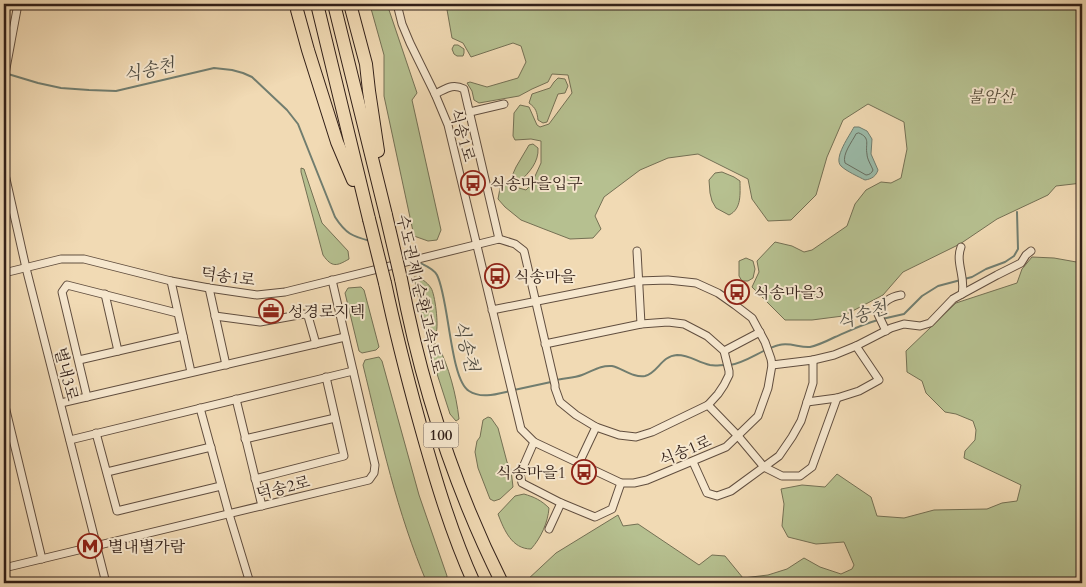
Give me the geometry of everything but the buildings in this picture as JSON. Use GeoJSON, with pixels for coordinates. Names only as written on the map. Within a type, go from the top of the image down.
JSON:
{"type":"FeatureCollection","features":[{"type":"Feature","properties":{"kind":"highway","name":"수도권제1순환고속도로"},"geometry":{"type":"LineString","coordinates":[[317,4],[385,283],[397,341],[432,470],[444,507],[474,583]]}},
{"type":"Feature","properties":{"kind":"highway","name":"수도권제1순환고속도로"},"geometry":{"type":"LineString","coordinates":[[334,4],[386,211],[430,402],[442,439],[478,531],[502,583]]}},
{"type":"Feature","properties":{"kind":"highway"},"geometry":{"type":"LineString","coordinates":[[350,4],[366,64],[386,211]]}},
{"type":"Feature","properties":{"kind":"highway"},"geometry":{"type":"LineString","coordinates":[[297,10],[337,142],[368,215]]}},
{"type":"Feature","properties":{"kind":"street"},"geometry":{"type":"LineString","coordinates":[[4,78],[18,4]]}},
{"type":"Feature","properties":{"kind":"street","name":"식송1로"},"geometry":{"type":"LineString","coordinates":[[397,4],[410,44],[436,94],[448,125],[492,310],[521,429],[534,442],[622,484],[634,483],[647,480],[726,447],[758,416],[768,388],[772,365],[770,356],[766,344],[752,318],[718,293],[696,284],[668,280],[638,280],[492,310]]}},
{"type":"Feature","properties":{"kind":"street"},"geometry":{"type":"LineString","coordinates":[[436,94],[451,86],[458,86],[464,89],[499,239],[515,244],[524,251],[551,372],[560,402],[576,415],[596,427],[619,435],[636,438],[708,405],[718,394],[729,375],[724,351],[707,336],[684,324],[668,322],[641,324],[545,344]]}},
{"type":"Feature","properties":{"kind":"street"},"geometry":{"type":"LineString","coordinates":[[470,112],[504,104]]}},
{"type":"Feature","properties":{"kind":"street","name":"별내3로"},"geometry":{"type":"LineString","coordinates":[[4,170],[26,268],[106,583]]}},
{"type":"Feature","properties":{"kind":"street","name":"덕송1로"},"geometry":{"type":"LineString","coordinates":[[4,273],[61,259],[84,259],[171,281],[257,295],[285,292],[499,239]]}},
{"type":"Feature","properties":{"kind":"street"},"geometry":{"type":"LineString","coordinates":[[961,247],[958,260],[962,275],[962,291]]}},
{"type":"Feature","properties":{"kind":"street"},"geometry":{"type":"LineString","coordinates":[[637,251],[641,324]]}},
{"type":"Feature","properties":{"kind":"street"},"geometry":{"type":"LineString","coordinates":[[772,365],[813,360],[834,355],[856,346],[885,328],[904,324],[920,326],[930,323],[962,291],[1021,263],[1031,251]]}},
{"type":"Feature","properties":{"kind":"street","name":"덕송2로"},"geometry":{"type":"LineString","coordinates":[[4,568],[369,480],[374,473],[375,466],[332,280]]}},
{"type":"Feature","properties":{"kind":"street"},"geometry":{"type":"LineString","coordinates":[[171,281],[191,372]]}},
{"type":"Feature","properties":{"kind":"street"},"geometry":{"type":"LineString","coordinates":[[87,397],[62,292],[67,285],[178,312]]}},
{"type":"Feature","properties":{"kind":"street"},"geometry":{"type":"LineString","coordinates":[[209,288],[226,364]]}},
{"type":"Feature","properties":{"kind":"street"},"geometry":{"type":"LineString","coordinates":[[105,294],[118,352]]}},
{"type":"Feature","properties":{"kind":"street"},"geometry":{"type":"LineString","coordinates":[[885,328],[876,312],[882,304],[892,297],[901,295]]}},
{"type":"Feature","properties":{"kind":"street"},"geometry":{"type":"LineString","coordinates":[[215,316],[260,322],[304,314],[308,316],[316,344]]}},
{"type":"Feature","properties":{"kind":"street"},"geometry":{"type":"LineString","coordinates":[[724,351],[760,332]]}},
{"type":"Feature","properties":{"kind":"street"},"geometry":{"type":"LineString","coordinates":[[78,360],[183,336]]}},
{"type":"Feature","properties":{"kind":"street"},"geometry":{"type":"LineString","coordinates":[[61,403],[346,336]]}},
{"type":"Feature","properties":{"kind":"street"},"geometry":{"type":"LineString","coordinates":[[807,402],[837,398],[859,391],[879,380],[856,346]]}},
{"type":"Feature","properties":{"kind":"street"},"geometry":{"type":"LineString","coordinates":[[693,462],[707,492],[716,496],[731,492],[778,456],[792,437],[801,420],[812,382],[813,360]]}},
{"type":"Feature","properties":{"kind":"street"},"geometry":{"type":"LineString","coordinates":[[70,440],[353,371]]}},
{"type":"Feature","properties":{"kind":"street"},"geometry":{"type":"LineString","coordinates":[[255,479],[344,456],[326,378]]}},
{"type":"Feature","properties":{"kind":"street"},"geometry":{"type":"LineString","coordinates":[[708,405],[764,467],[782,476],[800,476],[812,467],[837,398]]}},
{"type":"Feature","properties":{"kind":"street"},"geometry":{"type":"LineString","coordinates":[[236,400],[262,506]]}},
{"type":"Feature","properties":{"kind":"street"},"geometry":{"type":"LineString","coordinates":[[4,402],[42,559]]}},
{"type":"Feature","properties":{"kind":"street"},"geometry":{"type":"LineString","coordinates":[[200,408],[250,583]]}},
{"type":"Feature","properties":{"kind":"street"},"geometry":{"type":"LineString","coordinates":[[245,439],[335,418]]}},
{"type":"Feature","properties":{"kind":"street"},"geometry":{"type":"LineString","coordinates":[[579,463],[596,427]]}},
{"type":"Feature","properties":{"kind":"street"},"geometry":{"type":"LineString","coordinates":[[96,433],[117,511],[221,486]]}},
{"type":"Feature","properties":{"kind":"street"},"geometry":{"type":"LineString","coordinates":[[534,442],[520,474],[522,483],[561,502],[595,517],[612,509],[622,484]]}},
{"type":"Feature","properties":{"kind":"street"},"geometry":{"type":"LineString","coordinates":[[107,472],[211,447]]}},
{"type":"Feature","properties":{"kind":"street"},"geometry":{"type":"LineString","coordinates":[[549,529],[561,502]]}},
{"type":"Feature","properties":{"kind":"green space"},"geometry":{"type":"Polygon","coordinates":[[[371,4],[387,4],[417,93],[412,100],[441,230],[437,240],[428,241],[414,236],[384,96],[384,55],[371,4]]]}},
{"type":"Feature","properties":{"kind":"green space","name":"불암산"},"geometry":{"type":"Polygon","coordinates":[[[446,4],[1082,4],[1082,183],[1056,186],[1048,195],[997,219],[960,244],[903,272],[883,295],[843,316],[812,320],[785,320],[752,287],[759,272],[757,261],[775,242],[792,246],[804,252],[812,250],[847,226],[855,204],[866,190],[881,182],[891,183],[901,178],[907,149],[904,122],[868,104],[843,120],[827,157],[816,195],[791,220],[768,221],[752,199],[748,179],[698,154],[668,158],[640,170],[604,197],[595,216],[601,229],[593,238],[570,239],[521,220],[498,199],[501,183],[526,190],[531,185],[541,163],[541,141],[531,139],[515,140],[513,136],[514,113],[520,105],[529,107],[537,125],[540,127],[549,124],[572,93],[568,75],[552,74],[548,82],[519,96],[479,103],[474,100],[472,91],[467,83],[470,82],[487,87],[518,78],[526,62],[521,46],[513,43],[471,57],[463,43],[452,38],[446,4]]]}},
{"type":"Feature","properties":{"kind":"green space"},"geometry":{"type":"Polygon","coordinates":[[[454,45],[464,49],[463,56],[454,54],[452,49],[454,45]]]}},
{"type":"Feature","properties":{"kind":"green space"},"geometry":{"type":"Polygon","coordinates":[[[558,78],[565,79],[568,86],[565,93],[558,94],[547,122],[543,123],[538,120],[536,110],[529,103],[532,94],[550,88],[558,78]]]}},
{"type":"Feature","properties":{"kind":"green space"},"geometry":{"type":"Polygon","coordinates":[[[533,144],[538,148],[535,163],[519,182],[514,181],[512,176],[516,167],[529,145],[533,144]]]}},
{"type":"Feature","properties":{"kind":"green space"},"geometry":{"type":"Polygon","coordinates":[[[301,168],[304,169],[322,223],[348,251],[349,259],[341,263],[332,264],[323,255],[301,168]]]}},
{"type":"Feature","properties":{"kind":"green space"},"geometry":{"type":"Polygon","coordinates":[[[722,172],[740,181],[738,205],[729,215],[716,208],[710,193],[709,180],[715,173],[722,172]]]}},
{"type":"Feature","properties":{"kind":"green space"},"geometry":{"type":"Polygon","coordinates":[[[1032,257],[1054,258],[1082,263],[1082,583],[526,583],[556,553],[618,515],[623,526],[638,524],[699,565],[712,555],[725,556],[743,578],[768,575],[787,569],[804,558],[820,567],[841,574],[852,569],[854,565],[844,542],[816,544],[788,537],[782,526],[784,504],[781,489],[802,485],[825,487],[837,474],[871,497],[877,516],[904,518],[934,510],[987,509],[1002,503],[1017,501],[1021,485],[964,458],[965,451],[975,440],[976,430],[973,421],[945,412],[926,393],[922,381],[907,372],[906,351],[956,303],[1017,283],[1022,269],[1032,257]]]}},
{"type":"Feature","properties":{"kind":"green space"},"geometry":{"type":"Polygon","coordinates":[[[746,258],[753,261],[755,269],[753,278],[748,281],[742,281],[739,276],[739,261],[746,258]]]}},
{"type":"Feature","properties":{"kind":"green space"},"geometry":{"type":"Polygon","coordinates":[[[414,277],[425,282],[432,291],[437,324],[436,333],[433,336],[427,335],[414,277]]]}},
{"type":"Feature","properties":{"kind":"green space"},"geometry":{"type":"Polygon","coordinates":[[[361,287],[364,290],[379,347],[376,350],[362,353],[359,351],[345,293],[348,288],[361,287]]]}},
{"type":"Feature","properties":{"kind":"green space"},"geometry":{"type":"Polygon","coordinates":[[[438,345],[452,381],[459,419],[456,421],[450,414],[430,352],[431,346],[438,345]]]}},
{"type":"Feature","properties":{"kind":"green space"},"geometry":{"type":"Polygon","coordinates":[[[379,357],[382,361],[419,495],[447,576],[446,583],[427,583],[398,503],[363,365],[365,360],[379,357]]]}},
{"type":"Feature","properties":{"kind":"green space"},"geometry":{"type":"Polygon","coordinates":[[[488,417],[491,418],[498,428],[511,470],[513,487],[500,499],[494,501],[490,499],[478,468],[475,452],[483,420],[488,417]]]}},
{"type":"Feature","properties":{"kind":"green space"},"geometry":{"type":"Polygon","coordinates":[[[524,494],[537,499],[549,508],[543,530],[531,549],[519,546],[510,538],[498,514],[515,496],[524,494]]]}},
{"type":"Feature","properties":{"kind":"water"},"geometry":{"type":"Polygon","coordinates":[[[854,127],[867,131],[872,139],[871,154],[878,170],[875,176],[867,180],[849,172],[839,162],[841,152],[854,127]]]}},
{"type":"Feature","properties":{"kind":"waterway","name":"식송천"},"geometry":{"type":"LineString","coordinates":[[8,74],[61,88],[116,91],[214,68],[232,70],[252,77],[287,110],[298,124],[339,223],[358,238],[370,241]]}},
{"type":"Feature","properties":{"kind":"waterway","name":"식송천"},"geometry":{"type":"LineString","coordinates":[[882,319],[904,314],[922,296],[938,286],[972,277],[1014,256],[1018,249],[1017,212]]}},
{"type":"Feature","properties":{"kind":"waterway","name":"식송천"},"geometry":{"type":"LineString","coordinates":[[400,253],[412,259]]}},
{"type":"Feature","properties":{"kind":"waterway","name":"식송천"},"geometry":{"type":"LineString","coordinates":[[418,262],[431,269],[437,275],[441,286],[454,356],[463,384],[469,391],[479,395],[510,391]]}},
{"type":"Feature","properties":{"kind":"waterway","name":"식송천"},"geometry":{"type":"LineString","coordinates":[[730,365],[779,345],[787,344],[810,347],[878,320]]}},
{"type":"Feature","properties":{"kind":"waterway","name":"식송천"},"geometry":{"type":"LineString","coordinates":[[556,380],[579,376],[600,367],[608,366],[616,367],[636,376],[645,376],[653,372],[667,358],[677,355],[686,356],[705,364],[725,365]]}},
{"type":"Feature","properties":{"kind":"waterway","name":"식송천"},"geometry":{"type":"LineString","coordinates":[[514,390],[551,382]]}},
{"type":"Feature","properties":{"kind":"place","name":"식송마을입구"},"geometry":{"type":"Point","coordinates":[473,183]}},
{"type":"Feature","properties":{"kind":"place","name":"식송마을"},"geometry":{"type":"Point","coordinates":[497,276]}},
{"type":"Feature","properties":{"kind":"place","name":"식송마을3"},"geometry":{"type":"Point","coordinates":[737,292]}},
{"type":"Feature","properties":{"kind":"place","name":"성경로지텍"},"geometry":{"type":"Point","coordinates":[271,311]}},
{"type":"Feature","properties":{"kind":"place","name":"식송마을1"},"geometry":{"type":"Point","coordinates":[584,472]}},
{"type":"Feature","properties":{"kind":"place","name":"별내별가람"},"geometry":{"type":"Point","coordinates":[90,546]}}]}
